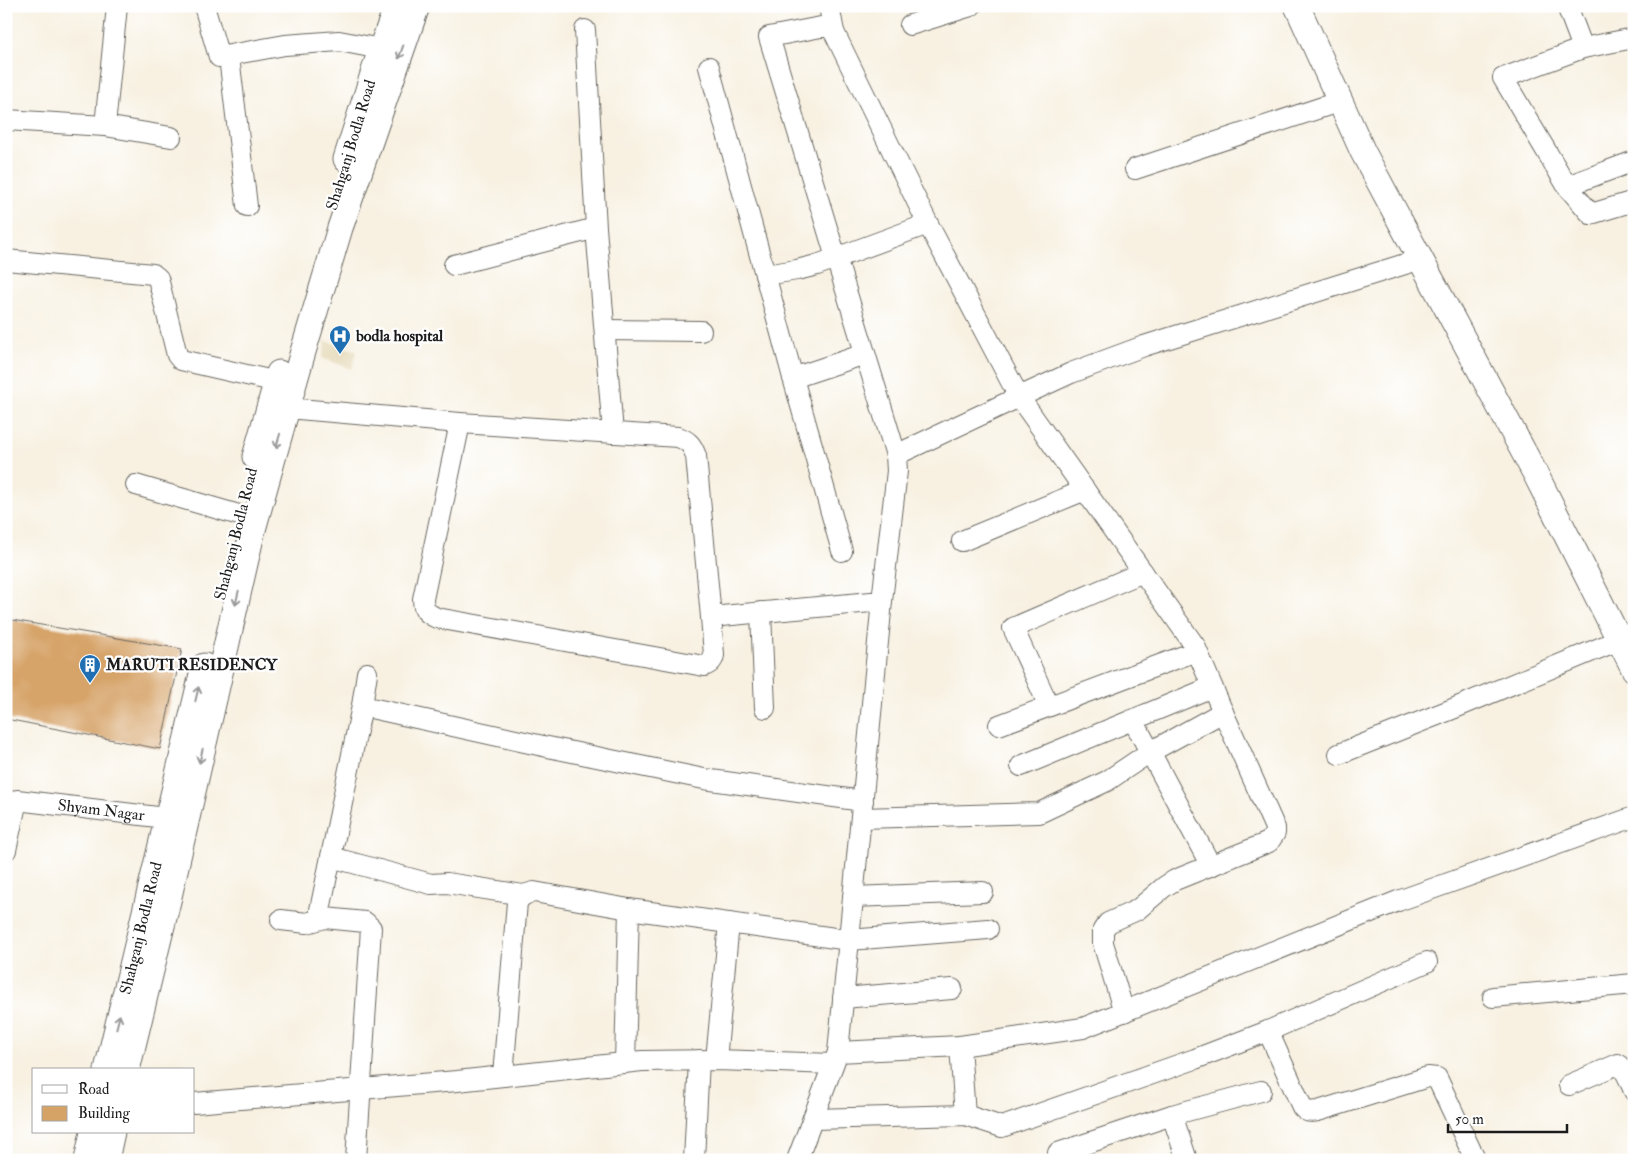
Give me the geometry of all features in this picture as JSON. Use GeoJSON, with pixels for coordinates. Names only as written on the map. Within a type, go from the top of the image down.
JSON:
{"type":"FeatureCollection","features":[{"type":"Feature","properties":{"kind":"main road","name":"Shahganj Bodla Road"},"geometry":{"type":"LineString","coordinates":[[238,555],[239,515],[282,395],[381,49],[396,6]]}},
{"type":"Feature","properties":{"kind":"main road"},"geometry":{"type":"LineString","coordinates":[[127,1068],[177,819],[238,555],[282,395],[417,6]]}},
{"type":"Feature","properties":{"kind":"main road"},"geometry":{"type":"LineString","coordinates":[[1297,6],[1363,152],[1536,475],[1626,636],[1634,669]]}},
{"type":"Feature","properties":{"kind":"main road","name":"Shahganj Bodla Road"},"geometry":{"type":"LineString","coordinates":[[108,1068],[177,819]]}},
{"type":"Feature","properties":{"kind":"main road"},"geometry":{"type":"LineString","coordinates":[[88,1160],[93,1134]]}},
{"type":"Feature","properties":{"kind":"main road"},"geometry":{"type":"LineString","coordinates":[[106,1160],[112,1134]]}},
{"type":"Feature","properties":{"kind":"street"},"geometry":{"type":"LineString","coordinates":[[105,126],[116,6]]}},
{"type":"Feature","properties":{"kind":"street"},"geometry":{"type":"LineString","coordinates":[[204,6],[219,57],[229,57],[285,45],[339,41],[381,49]]}},
{"type":"Feature","properties":{"kind":"street"},"geometry":{"type":"LineString","coordinates":[[829,6],[834,32],[928,224],[1019,397],[1196,646],[1212,687],[1275,828],[1275,833],[1269,842],[1175,880],[1138,910],[1113,920],[1105,927],[1102,943],[1124,1012]]}},
{"type":"Feature","properties":{"kind":"street"},"geometry":{"type":"LineString","coordinates":[[910,25],[971,6]]}},
{"type":"Feature","properties":{"kind":"street"},"geometry":{"type":"LineString","coordinates":[[1567,6],[1584,48]]}},
{"type":"Feature","properties":{"kind":"street"},"geometry":{"type":"LineString","coordinates":[[797,1160],[836,1058],[896,471],[896,455],[768,37],[821,27],[829,27],[834,32]]}},
{"type":"Feature","properties":{"kind":"street"},"geometry":{"type":"LineString","coordinates":[[585,30],[596,228],[613,433]]}},
{"type":"Feature","properties":{"kind":"street"},"geometry":{"type":"LineString","coordinates":[[1634,38],[1584,48],[1503,78],[1567,186],[1591,214],[1634,201]]}},
{"type":"Feature","properties":{"kind":"street"},"geometry":{"type":"LineString","coordinates":[[229,57],[247,206]]}},
{"type":"Feature","properties":{"kind":"street"},"geometry":{"type":"LineString","coordinates":[[709,67],[842,551]]}},
{"type":"Feature","properties":{"kind":"street"},"geometry":{"type":"LineString","coordinates":[[1135,169],[1341,102]]}},
{"type":"Feature","properties":{"kind":"street"},"geometry":{"type":"LineString","coordinates":[[6,120],[105,126],[172,137]]}},
{"type":"Feature","properties":{"kind":"street"},"geometry":{"type":"LineString","coordinates":[[1567,186],[1634,161]]}},
{"type":"Feature","properties":{"kind":"street"},"geometry":{"type":"LineString","coordinates":[[765,275],[797,270],[836,258],[928,224]]}},
{"type":"Feature","properties":{"kind":"street"},"geometry":{"type":"LineString","coordinates":[[454,265],[596,228]]}},
{"type":"Feature","properties":{"kind":"street"},"geometry":{"type":"LineString","coordinates":[[896,455],[1071,372],[1144,346],[1420,259]]}},
{"type":"Feature","properties":{"kind":"street"},"geometry":{"type":"LineString","coordinates":[[6,260],[153,274],[158,278],[177,355],[181,360],[282,395],[460,424],[678,437],[686,440],[692,446],[696,456],[714,659],[704,666],[438,618],[427,613],[423,606],[423,599],[460,424]]}},
{"type":"Feature","properties":{"kind":"street"},"geometry":{"type":"LineString","coordinates":[[605,330],[701,331]]}},
{"type":"Feature","properties":{"kind":"street"},"geometry":{"type":"LineString","coordinates":[[793,378],[865,354]]}},
{"type":"Feature","properties":{"kind":"street"},"geometry":{"type":"LineString","coordinates":[[136,485],[239,515]]}},
{"type":"Feature","properties":{"kind":"street"},"geometry":{"type":"LineString","coordinates":[[962,541],[1085,490]]}},
{"type":"Feature","properties":{"kind":"street"},"geometry":{"type":"LineString","coordinates":[[1049,706],[1013,628],[1143,572]]}},
{"type":"Feature","properties":{"kind":"street"},"geometry":{"type":"LineString","coordinates":[[711,617],[882,601]]}},
{"type":"Feature","properties":{"kind":"street"},"geometry":{"type":"LineString","coordinates":[[761,612],[765,708]]}},
{"type":"Feature","properties":{"kind":"street"},"geometry":{"type":"LineString","coordinates":[[1339,754],[1450,710],[1626,636]]}},
{"type":"Feature","properties":{"kind":"street"},"geometry":{"type":"LineString","coordinates":[[999,725],[1194,652],[1196,646]]}},
{"type":"Feature","properties":{"kind":"street"},"geometry":{"type":"LineString","coordinates":[[325,918],[321,915],[320,910],[362,706],[367,673]]}},
{"type":"Feature","properties":{"kind":"street"},"geometry":{"type":"LineString","coordinates":[[1021,766],[1212,687]]}},
{"type":"Feature","properties":{"kind":"street"},"geometry":{"type":"LineString","coordinates":[[362,706],[543,746],[862,809],[1038,813],[1107,781],[1150,752],[1223,712]]}},
{"type":"Feature","properties":{"kind":"street"},"geometry":{"type":"LineString","coordinates":[[1133,720],[1210,866]]}},
{"type":"Feature","properties":{"kind":"street","name":"Shyam Nagar"},"geometry":{"type":"LineString","coordinates":[[6,850],[12,799],[177,819]]}},
{"type":"Feature","properties":{"kind":"street"},"geometry":{"type":"LineString","coordinates":[[195,1103],[503,1076],[626,1062],[836,1058],[960,1046],[1083,1028],[1408,897],[1634,817]]}},
{"type":"Feature","properties":{"kind":"street"},"geometry":{"type":"LineString","coordinates":[[331,857],[423,882],[448,883],[522,895],[534,892],[629,909],[849,940],[988,928]]}},
{"type":"Feature","properties":{"kind":"street"},"geometry":{"type":"LineString","coordinates":[[853,896],[984,892]]}},
{"type":"Feature","properties":{"kind":"street"},"geometry":{"type":"LineString","coordinates":[[503,1076],[517,902],[522,895]]}},
{"type":"Feature","properties":{"kind":"street"},"geometry":{"type":"LineString","coordinates":[[626,1062],[629,909]]}},
{"type":"Feature","properties":{"kind":"street"},"geometry":{"type":"LineString","coordinates":[[281,920],[307,923],[325,918],[365,922],[371,928],[356,1160]]}},
{"type":"Feature","properties":{"kind":"street"},"geometry":{"type":"LineString","coordinates":[[694,1160],[729,923]]}},
{"type":"Feature","properties":{"kind":"street"},"geometry":{"type":"LineString","coordinates":[[813,1119],[965,1115],[1002,1127],[1195,1059],[1268,1031],[1427,962]]}},
{"type":"Feature","properties":{"kind":"street"},"geometry":{"type":"LineString","coordinates":[[1493,997],[1634,984]]}},
{"type":"Feature","properties":{"kind":"street"},"geometry":{"type":"LineString","coordinates":[[843,998],[952,989]]}},
{"type":"Feature","properties":{"kind":"street"},"geometry":{"type":"LineString","coordinates":[[1268,1031],[1306,1112],[1318,1111],[1428,1077],[1437,1078],[1474,1160]]}},
{"type":"Feature","properties":{"kind":"street"},"geometry":{"type":"LineString","coordinates":[[960,1046],[965,1115]]}},
{"type":"Feature","properties":{"kind":"street"},"geometry":{"type":"LineString","coordinates":[[1569,1085],[1618,1064],[1624,1070],[1634,1091]]}},
{"type":"Feature","properties":{"kind":"street"},"geometry":{"type":"LineString","coordinates":[[1055,1158],[1172,1115],[1261,1091]]}},
{"type":"Feature","properties":{"kind":"street"},"geometry":{"type":"LineString","coordinates":[[1172,1115],[1187,1160]]}},
{"type":"Feature","properties":{"kind":"shaded area","name":"bodla hospital"},"geometry":{"type":"Polygon","coordinates":[[[326,341],[357,351],[352,369],[322,358],[326,341]]]}},
{"type":"Feature","properties":{"kind":"building","name":"MARUTI RESIDENCY"},"geometry":{"type":"Polygon","coordinates":[[[6,619],[182,649],[160,749],[6,719],[6,619]]]}},
{"type":"Feature","properties":{"kind":"place","name":"bodla hospital"},"geometry":{"type":"Point","coordinates":[340,355]}},
{"type":"Feature","properties":{"kind":"place","name":"MARUTI RESIDENCY"},"geometry":{"type":"Point","coordinates":[90,684]}}]}
